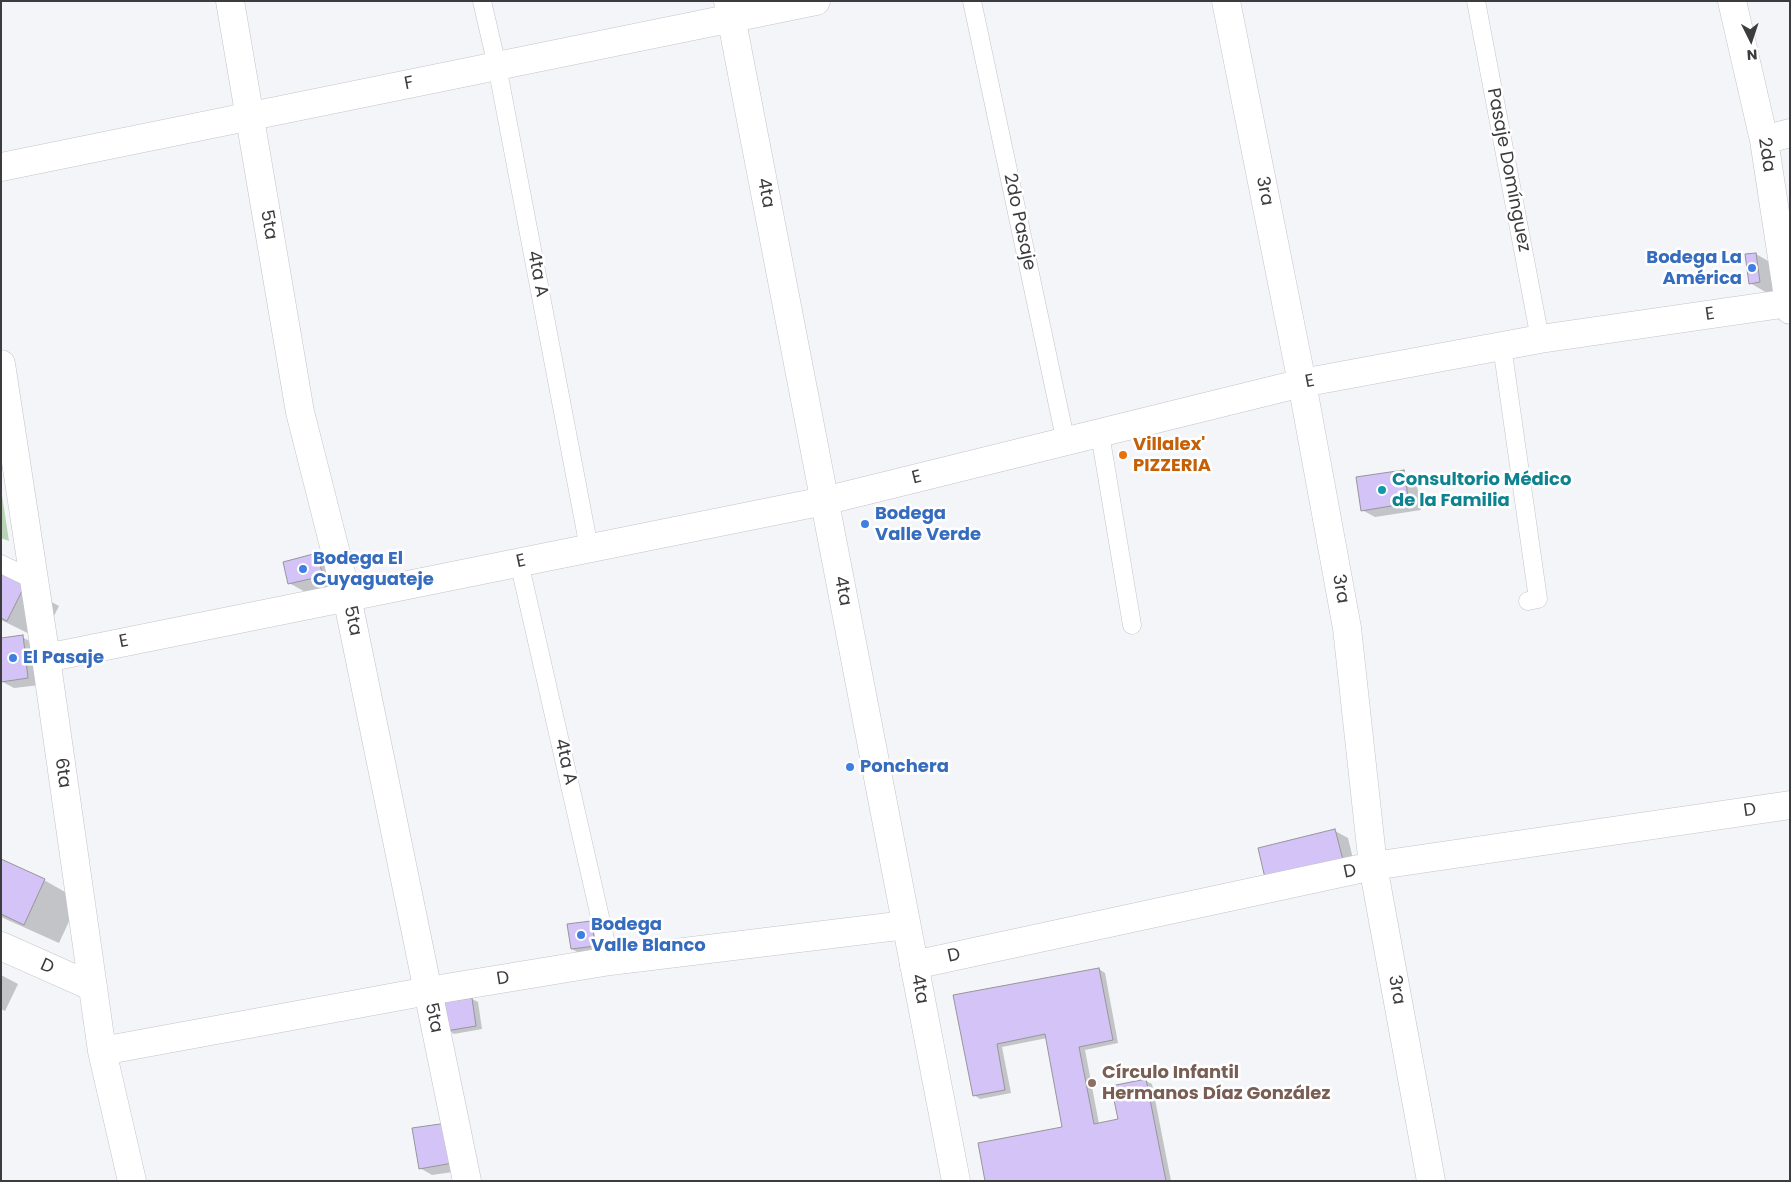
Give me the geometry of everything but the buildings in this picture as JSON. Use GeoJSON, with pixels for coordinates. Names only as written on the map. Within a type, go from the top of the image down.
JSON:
{"type":"FeatureCollection","features":[{"type":"Feature","properties":{"kind":"street","name":"5ta"},"geometry":{"type":"LineString","coordinates":[[230,1],[300,412],[347,597],[467,1181]]}},
{"type":"Feature","properties":{"kind":"street","name":"F"},"geometry":{"type":"LineString","coordinates":[[1,167],[497,66],[729,10],[816,1]]}},
{"type":"Feature","properties":{"kind":"street","name":"3ra"},"geometry":{"type":"LineString","coordinates":[[1226,1],[1302,383],[1347,628],[1373,866],[1431,1181]]}},
{"type":"Feature","properties":{"kind":"street","name":"2da"},"geometry":{"type":"LineString","coordinates":[[1732,1],[1764,140],[1789,307]]}},
{"type":"Feature","properties":{"kind":"street","name":"4ta"},"geometry":{"type":"LineString","coordinates":[[729,10],[956,1181]]}},
{"type":"Feature","properties":{"kind":"street"},"geometry":{"type":"LineString","coordinates":[[1764,140],[1790,133]]}},
{"type":"Feature","properties":{"kind":"street","name":"E"},"geometry":{"type":"LineString","coordinates":[[46,658],[824,501],[1066,443],[1302,383],[1540,339],[1789,307]]}},
{"type":"Feature","properties":{"kind":"street","name":"6ta"},"geometry":{"type":"LineString","coordinates":[[1,364],[46,658],[102,1051],[132,1181]]}},
{"type":"Feature","properties":{"kind":"street","name":"D"},"geometry":{"type":"LineString","coordinates":[[914,965],[1373,866],[1790,806]]}},
{"type":"Feature","properties":{"kind":"street","name":"D"},"geometry":{"type":"LineString","coordinates":[[102,1051],[428,991],[610,961],[906,924]]}},
{"type":"Feature","properties":{"kind":"street","name":"D"},"geometry":{"type":"LineString","coordinates":[[1,946],[93,987]]}},
{"type":"Feature","properties":{"kind":"lane","name":"4ta A"},"geometry":{"type":"LineString","coordinates":[[482,1],[497,66],[589,548]]}},
{"type":"Feature","properties":{"kind":"lane","name":"2do Pasaje"},"geometry":{"type":"LineString","coordinates":[[972,1],[1066,443]]}},
{"type":"Feature","properties":{"kind":"lane","name":"Pasaje Domínguez"},"geometry":{"type":"LineString","coordinates":[[1476,1],[1540,339]]}},
{"type":"Feature","properties":{"kind":"lane"},"geometry":{"type":"LineString","coordinates":[[1502,346],[1538,599],[1528,601]]}},
{"type":"Feature","properties":{"kind":"lane"},"geometry":{"type":"LineString","coordinates":[[1100,434],[1132,625]]}},
{"type":"Feature","properties":{"kind":"lane","name":"4ta A"},"geometry":{"type":"LineString","coordinates":[[519,562],[610,961]]}},
{"type":"Feature","properties":{"kind":"lane"},"geometry":{"type":"LineString","coordinates":[[1,564],[34,580]]}},
{"type":"Feature","properties":{"kind":"green space"},"geometry":{"type":"Polygon","coordinates":[[[1,489],[9,541],[1,538],[1,489]]]}},
{"type":"Feature","properties":{"kind":"place","name":"Bodega La América"},"geometry":{"type":"Point","coordinates":[1752,268]}},
{"type":"Feature","properties":{"kind":"place","name":"Villalex' PIZZERIA"},"geometry":{"type":"Point","coordinates":[1123,455]}},
{"type":"Feature","properties":{"kind":"place","name":"Consultorio Médico de la Familia"},"geometry":{"type":"Point","coordinates":[1382,490]}},
{"type":"Feature","properties":{"kind":"place","name":"Bodega Valle Verde"},"geometry":{"type":"Point","coordinates":[865,524]}},
{"type":"Feature","properties":{"kind":"place","name":"Bodega El Cuyaguateje"},"geometry":{"type":"Point","coordinates":[303,569]}},
{"type":"Feature","properties":{"kind":"place","name":"El Pasaje"},"geometry":{"type":"Point","coordinates":[13,658]}},
{"type":"Feature","properties":{"kind":"place","name":"Ponchera"},"geometry":{"type":"Point","coordinates":[850,767]}},
{"type":"Feature","properties":{"kind":"place","name":"Bodega Valle Blanco"},"geometry":{"type":"Point","coordinates":[581,935]}},
{"type":"Feature","properties":{"kind":"place","name":"Círculo Infantil Hermanos Díaz González"},"geometry":{"type":"Point","coordinates":[1092,1083]}}]}
